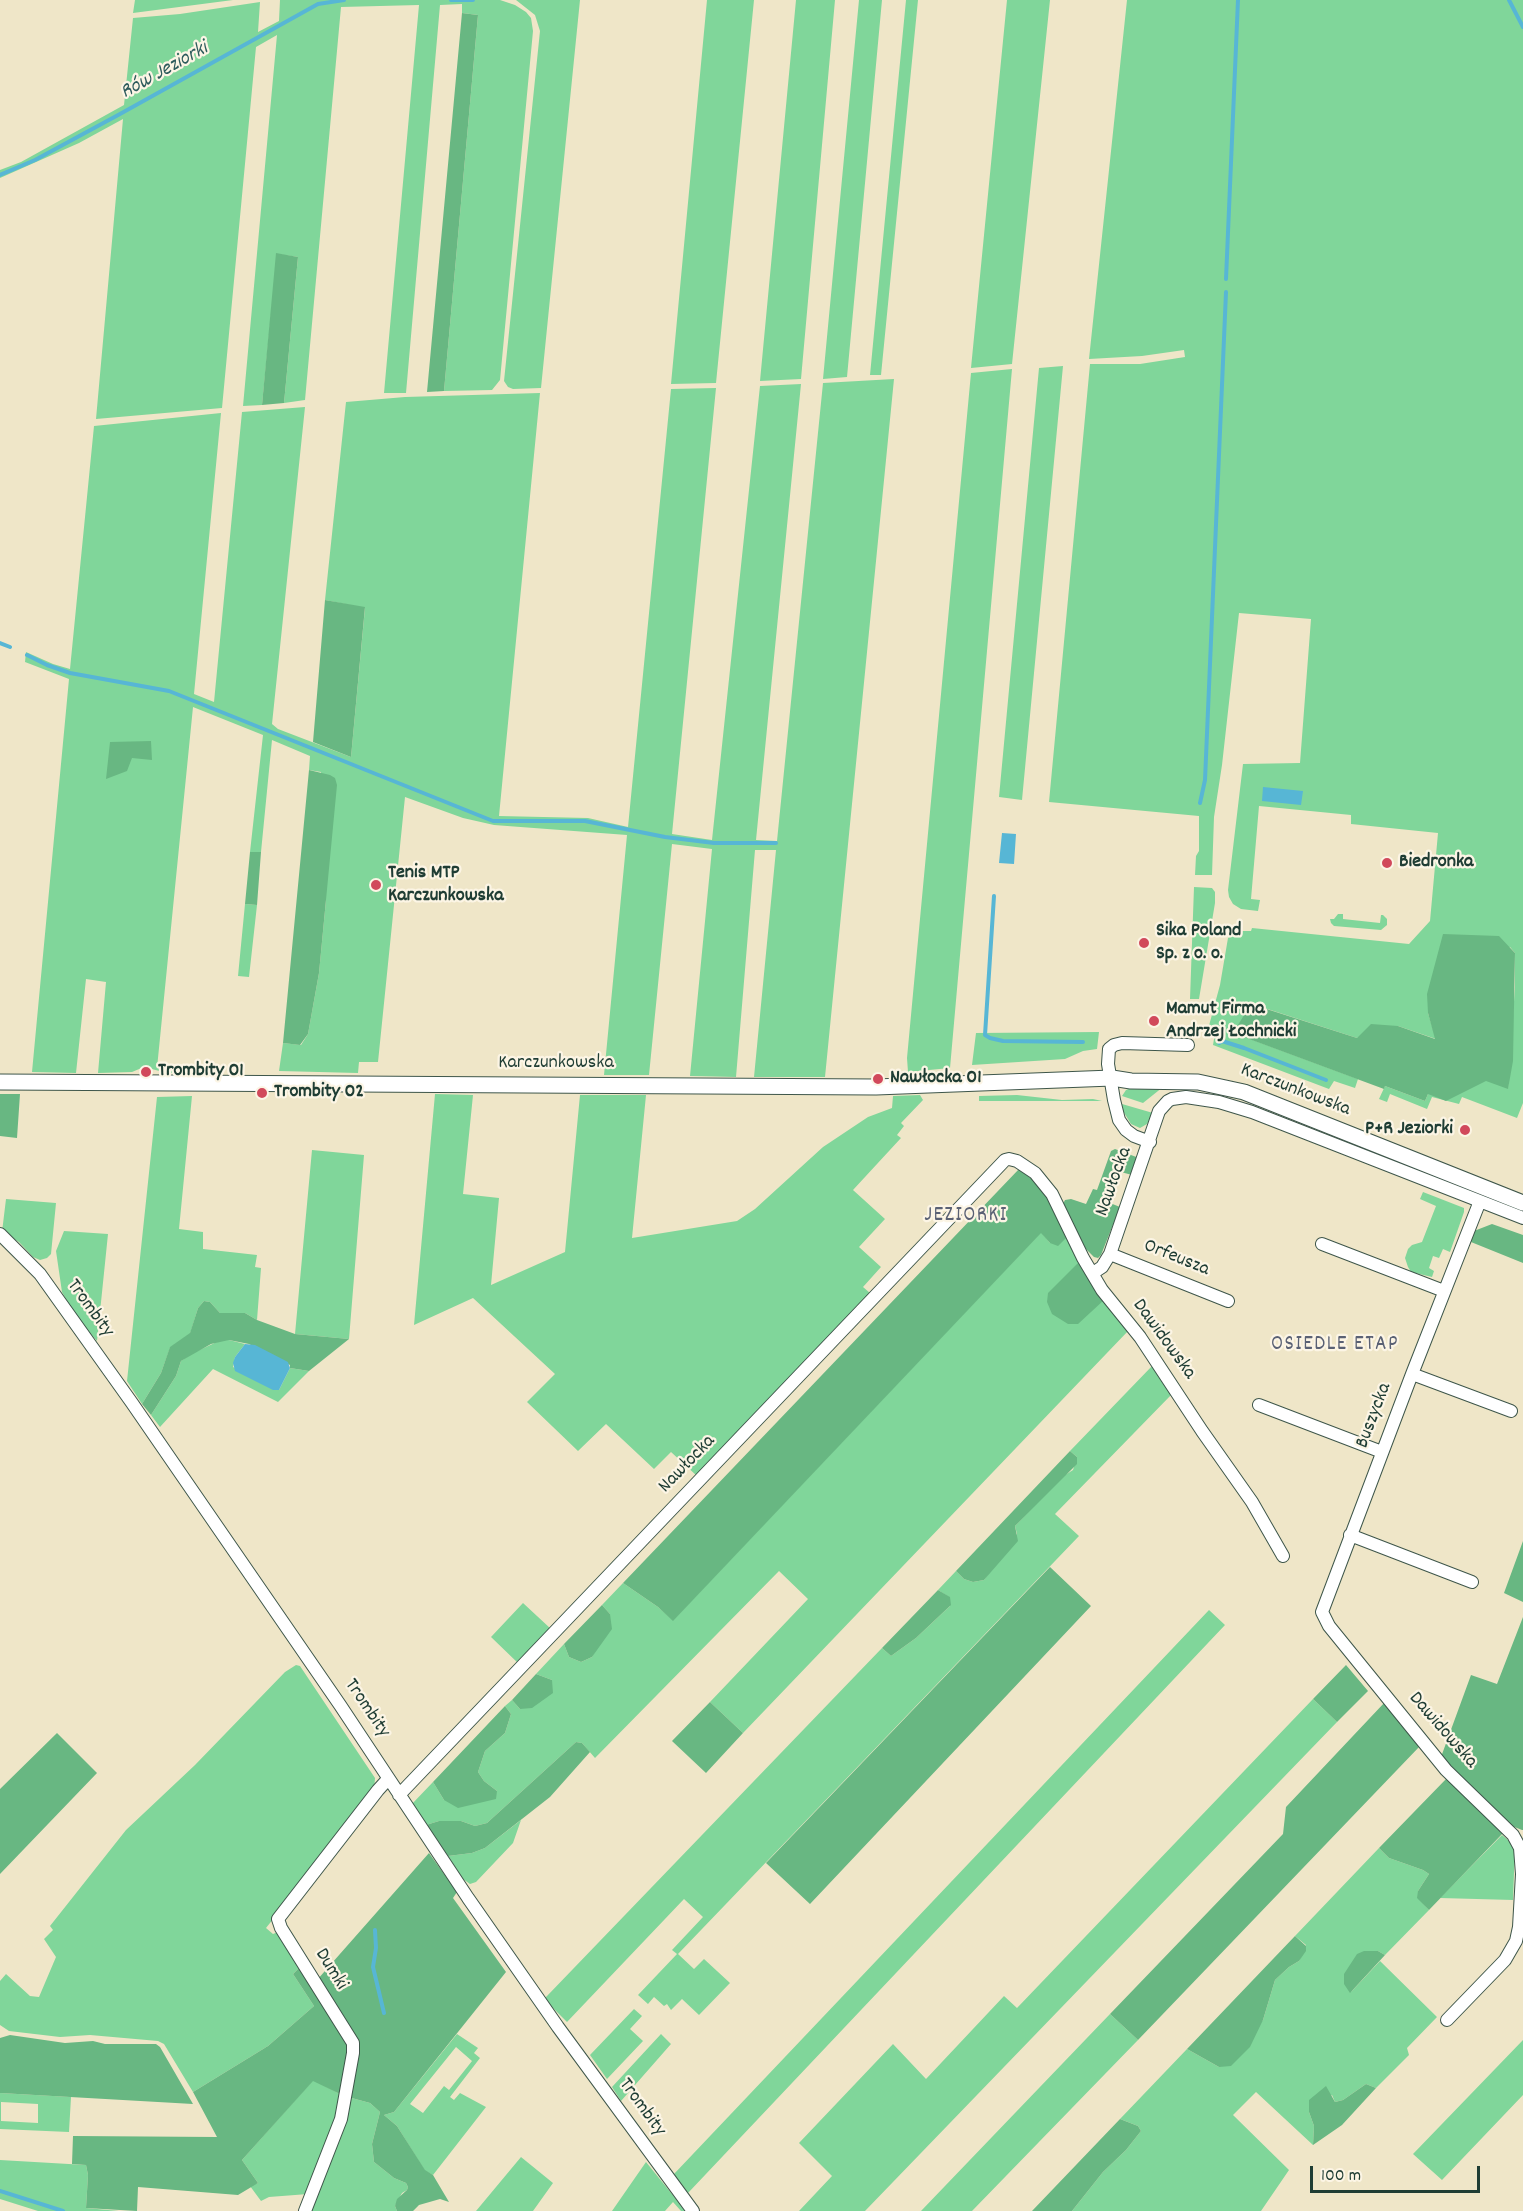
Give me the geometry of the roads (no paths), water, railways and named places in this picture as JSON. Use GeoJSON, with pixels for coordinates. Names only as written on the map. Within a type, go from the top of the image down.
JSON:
{"type":"FeatureCollection","features":[{"type":"Feature","properties":{"kind":"street","name":"Nawłocka"},"geometry":{"type":"LineString","coordinates":[[1093,1273],[1102,1267],[1110,1254],[1150,1142],[1134,1136],[1121,1124],[1115,1111],[1112,1078],[1108,1064],[1109,1049],[1122,1043],[1188,1045]]}},
{"type":"Feature","properties":{"kind":"street","name":"Karczunkowska"},"geometry":{"type":"LineString","coordinates":[[1112,1078],[1129,1072],[1166,1071],[1236,1083],[1523,1193]]}},
{"type":"Feature","properties":{"kind":"street","name":"Karczunkowska"},"geometry":{"type":"LineString","coordinates":[[0,1082],[876,1087],[1112,1078],[1131,1081],[1198,1082],[1234,1089],[1523,1203]]}},
{"type":"Feature","properties":{"kind":"street","name":"Karczunkowska"},"geometry":{"type":"LineString","coordinates":[[1150,1142],[1160,1111],[1168,1101],[1186,1097],[1219,1102],[1252,1112],[1523,1218]]}},
{"type":"Feature","properties":{"kind":"street","name":"Nawłocka"},"geometry":{"type":"LineString","coordinates":[[399,1795],[1005,1160]]}},
{"type":"Feature","properties":{"kind":"street","name":"Dawidowska"},"geometry":{"type":"LineString","coordinates":[[1005,1160],[1017,1161],[1043,1181],[1052,1194],[1083,1258],[1108,1299],[1140,1336],[1252,1502],[1282,1556]]}},
{"type":"Feature","properties":{"kind":"street","name":"Buszycka"},"geometry":{"type":"LineString","coordinates":[[1322,1612],[1480,1201]]}},
{"type":"Feature","properties":{"kind":"street","name":"Trombity"},"geometry":{"type":"LineString","coordinates":[[0,1234],[40,1274],[132,1403],[553,2021],[693,2211]]}},
{"type":"Feature","properties":{"kind":"street"},"geometry":{"type":"LineString","coordinates":[[1322,1244],[1444,1292]]}},
{"type":"Feature","properties":{"kind":"street","name":"Orfeusza"},"geometry":{"type":"LineString","coordinates":[[1110,1254],[1227,1301]]}},
{"type":"Feature","properties":{"kind":"street"},"geometry":{"type":"LineString","coordinates":[[1412,1374],[1511,1411]]}},
{"type":"Feature","properties":{"kind":"street"},"geometry":{"type":"LineString","coordinates":[[1259,1405],[1382,1452]]}},
{"type":"Feature","properties":{"kind":"street"},"geometry":{"type":"LineString","coordinates":[[1350,1535],[1472,1582]]}},
{"type":"Feature","properties":{"kind":"street","name":"Dawidowska"},"geometry":{"type":"LineString","coordinates":[[1322,1612],[1329,1626],[1446,1770],[1518,1841],[1522,1874],[1516,1941],[1503,1962],[1447,2020]]}},
{"type":"Feature","properties":{"kind":"street","name":"Dumki"},"geometry":{"type":"LineString","coordinates":[[305,2211],[341,2119],[353,2053],[352,2043],[281,1928],[278,1919],[388,1779]]}},
{"type":"Feature","properties":{"kind":"water"},"geometry":{"type":"Polygon","coordinates":[[[1263,787],[1303,791],[1301,805],[1262,801],[1263,787]]]}},
{"type":"Feature","properties":{"kind":"water"},"geometry":{"type":"Polygon","coordinates":[[[1002,833],[1016,834],[1014,864],[999,863],[1002,833]]]}},
{"type":"Feature","properties":{"kind":"water"},"geometry":{"type":"Polygon","coordinates":[[[245,1344],[255,1345],[288,1362],[290,1368],[279,1390],[273,1390],[235,1371],[233,1363],[235,1357],[245,1344]]]}},
{"type":"Feature","properties":{"kind":"waterway","name":"Rów Jeziorki"},"geometry":{"type":"LineString","coordinates":[[0,175],[35,160],[318,4],[344,0]]}},
{"type":"Feature","properties":{"kind":"waterway","name":"Rów Jeziorki"},"geometry":{"type":"LineString","coordinates":[[451,0],[473,0]]}},
{"type":"Feature","properties":{"kind":"waterway"},"geometry":{"type":"LineString","coordinates":[[1226,279],[1238,0]]}},
{"type":"Feature","properties":{"kind":"waterway"},"geometry":{"type":"LineString","coordinates":[[1509,0],[1523,27]]}},
{"type":"Feature","properties":{"kind":"waterway"},"geometry":{"type":"LineString","coordinates":[[1200,803],[1205,780],[1226,292]]}},
{"type":"Feature","properties":{"kind":"waterway"},"geometry":{"type":"LineString","coordinates":[[0,643],[10,647]]}},
{"type":"Feature","properties":{"kind":"waterway"},"geometry":{"type":"LineString","coordinates":[[27,655],[70,673],[169,691],[493,821],[585,821],[665,837],[714,843],[776,843]]}},
{"type":"Feature","properties":{"kind":"waterway"},"geometry":{"type":"LineString","coordinates":[[994,896],[985,1035],[1003,1041],[1083,1042]]}},
{"type":"Feature","properties":{"kind":"waterway"},"geometry":{"type":"LineString","coordinates":[[1219,1043],[1222,1041],[1244,1048],[1326,1080]]}},
{"type":"Feature","properties":{"kind":"waterway"},"geometry":{"type":"LineString","coordinates":[[375,1930],[376,1948],[373,1967],[384,2013]]}},
{"type":"Feature","properties":{"kind":"waterway","name":"Rów Jeziorki"},"geometry":{"type":"LineString","coordinates":[[0,2191],[63,2211]]}},
{"type":"Feature","properties":{"kind":"place","name":"Biedronka"},"geometry":{"type":"Point","coordinates":[1387,863]}},
{"type":"Feature","properties":{"kind":"place","name":"Tenis MTP Karczunkowska"},"geometry":{"type":"Point","coordinates":[376,885]}},
{"type":"Feature","properties":{"kind":"place","name":"Sika Poland Sp. z o. o."},"geometry":{"type":"Point","coordinates":[1144,943]}},
{"type":"Feature","properties":{"kind":"place","name":"Mamut Firma Andrzej Łochnicki"},"geometry":{"type":"Point","coordinates":[1154,1021]}},
{"type":"Feature","properties":{"kind":"place","name":"Trombity 01"},"geometry":{"type":"Point","coordinates":[146,1072]}},
{"type":"Feature","properties":{"kind":"place","name":"Nawłocka 01"},"geometry":{"type":"Point","coordinates":[878,1079]}},
{"type":"Feature","properties":{"kind":"place","name":"Trombity 02"},"geometry":{"type":"Point","coordinates":[262,1093]}},
{"type":"Feature","properties":{"kind":"place","name":"P+R Jeziorki"},"geometry":{"type":"Point","coordinates":[1465,1130]}},
{"type":"Feature","properties":{"kind":"district","name":"JEZIORKI"},"geometry":{"type":"Point","coordinates":[966,1217]}},
{"type":"Feature","properties":{"kind":"district","name":"OSIEDLE ETAP"},"geometry":{"type":"Point","coordinates":[1335,1346]}}]}
